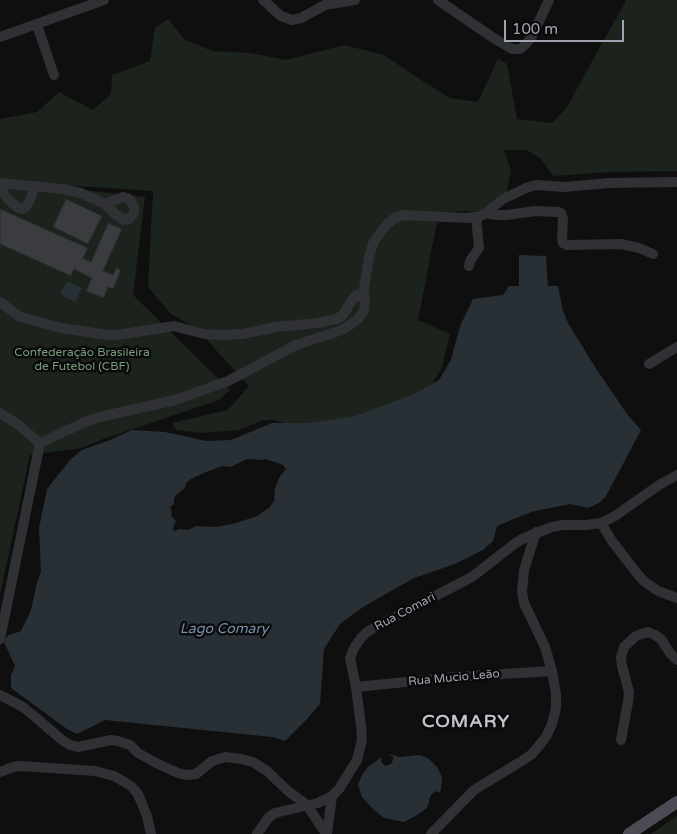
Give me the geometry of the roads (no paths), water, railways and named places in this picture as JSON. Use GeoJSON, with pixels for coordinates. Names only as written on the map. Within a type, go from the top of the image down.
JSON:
{"type":"FeatureCollection","features":[{"type":"Feature","properties":{"kind":"main road"},"geometry":{"type":"LineString","coordinates":[[629,834],[677,802]]}},
{"type":"Feature","properties":{"kind":"street"},"geometry":{"type":"LineString","coordinates":[[0,37],[104,0]]}},
{"type":"Feature","properties":{"kind":"street"},"geometry":{"type":"LineString","coordinates":[[264,0],[281,16],[292,20],[301,18],[325,5],[355,0]]}},
{"type":"Feature","properties":{"kind":"street"},"geometry":{"type":"LineString","coordinates":[[438,0],[512,49],[520,49],[532,36],[549,0]]}},
{"type":"Feature","properties":{"kind":"street"},"geometry":{"type":"LineString","coordinates":[[37,24],[54,75]]}},
{"type":"Feature","properties":{"kind":"street"},"geometry":{"type":"LineString","coordinates":[[469,266],[470,261],[479,248],[481,215],[503,198],[526,188],[536,185],[564,187],[609,183],[677,182]]}},
{"type":"Feature","properties":{"kind":"street"},"geometry":{"type":"LineString","coordinates":[[0,183],[62,188],[81,193],[105,204]]}},
{"type":"Feature","properties":{"kind":"street"},"geometry":{"type":"LineString","coordinates":[[0,188],[12,203],[18,208],[22,208],[26,207],[34,186]]}},
{"type":"Feature","properties":{"kind":"street"},"geometry":{"type":"LineString","coordinates":[[40,443],[100,417],[175,400],[228,381],[296,345],[342,330],[350,325],[364,311],[364,289],[369,257],[374,241],[387,224],[403,215],[467,218],[481,215],[507,215],[535,211],[558,212],[562,216],[562,239],[568,245],[621,244],[639,248],[652,254]]}},
{"type":"Feature","properties":{"kind":"street"},"geometry":{"type":"LineString","coordinates":[[0,302],[20,316],[61,328],[117,335],[174,326],[204,334],[242,334],[276,327],[337,319],[343,316],[354,297],[361,297],[365,300]]}},
{"type":"Feature","properties":{"kind":"street"},"geometry":{"type":"LineString","coordinates":[[649,364],[677,347]]}},
{"type":"Feature","properties":{"kind":"street"},"geometry":{"type":"LineString","coordinates":[[0,413],[40,443]]}},
{"type":"Feature","properties":{"kind":"street"},"geometry":{"type":"LineString","coordinates":[[0,639],[40,443]]}},
{"type":"Feature","properties":{"kind":"street","name":"Rua Comari"},"geometry":{"type":"LineString","coordinates":[[332,796],[347,777],[360,752],[362,740],[361,726],[356,687],[350,664],[351,652],[367,632],[472,577],[513,545],[536,532],[557,526],[601,523],[615,516],[659,485],[677,475]]}},
{"type":"Feature","properties":{"kind":"street"},"geometry":{"type":"LineString","coordinates":[[601,523],[612,541],[645,582],[658,591],[677,598]]}},
{"type":"Feature","properties":{"kind":"street"},"geometry":{"type":"LineString","coordinates":[[431,834],[474,790],[532,754],[546,737],[552,724],[556,708],[556,694],[552,671],[545,647],[524,603],[522,592],[524,570],[536,532]]}},
{"type":"Feature","properties":{"kind":"street"},"geometry":{"type":"LineString","coordinates":[[621,740],[629,692],[622,666],[621,657],[624,647],[636,636],[648,632],[660,639],[677,660]]}},
{"type":"Feature","properties":{"kind":"street","name":"Rua Mucio Leão"},"geometry":{"type":"LineString","coordinates":[[356,687],[455,677],[552,671]]}},
{"type":"Feature","properties":{"kind":"street"},"geometry":{"type":"LineString","coordinates":[[0,695],[23,707],[70,745],[78,747],[111,740],[118,741],[130,745],[138,753],[156,763],[186,774],[196,774],[217,758],[225,757],[253,762],[267,771],[288,791],[307,805],[326,834]]}},
{"type":"Feature","properties":{"kind":"street"},"geometry":{"type":"LineString","coordinates":[[0,772],[21,766],[95,771],[114,776],[131,786],[138,794],[151,834]]}},
{"type":"Feature","properties":{"kind":"street"},"geometry":{"type":"LineString","coordinates":[[257,834],[275,813],[326,800],[332,796]]}},
{"type":"Feature","properties":{"kind":"street"},"geometry":{"type":"LineString","coordinates":[[326,834],[332,796]]}},
{"type":"Feature","properties":{"kind":"water","name":"Lago Comary"},"geometry":{"type":"Polygon","coordinates":[[[519,255],[546,256],[548,286],[558,286],[563,311],[569,325],[627,414],[641,430],[606,496],[599,503],[588,508],[570,504],[531,512],[497,526],[493,541],[483,550],[455,564],[414,578],[363,607],[340,624],[324,649],[320,704],[285,741],[272,737],[105,720],[77,734],[67,729],[11,688],[11,675],[15,666],[4,642],[7,636],[21,631],[31,610],[41,572],[39,528],[47,489],[70,460],[82,450],[132,430],[165,432],[206,441],[231,440],[272,423],[310,423],[355,416],[412,395],[439,380],[451,360],[460,326],[473,299],[503,295],[509,286],[519,286],[519,255]],[[247,459],[231,467],[222,466],[191,479],[186,483],[185,488],[174,498],[174,504],[170,507],[171,516],[176,521],[173,531],[180,529],[188,530],[196,526],[216,527],[236,523],[257,516],[270,507],[274,501],[275,488],[279,478],[286,469],[283,465],[266,459],[247,459]]]}},
{"type":"Feature","properties":{"kind":"water"},"geometry":{"type":"Polygon","coordinates":[[[67,281],[82,288],[75,302],[60,294],[67,281]]]}},
{"type":"Feature","properties":{"kind":"water"},"geometry":{"type":"Polygon","coordinates":[[[389,754],[400,757],[419,755],[428,758],[437,767],[442,777],[441,790],[439,793],[436,791],[432,794],[427,808],[404,822],[384,818],[362,797],[358,785],[368,767],[382,757],[381,762],[385,766],[391,764],[394,758],[389,754]]]}},
{"type":"Feature","properties":{"kind":"district","name":"COMARY"},"geometry":{"type":"Point","coordinates":[466,722]}},
{"type":"Feature","properties":{"kind":"park label","name":"Confederação Brasileira de Futebol (CBF)"},"geometry":{"type":"Point","coordinates":[82,360]}}]}
